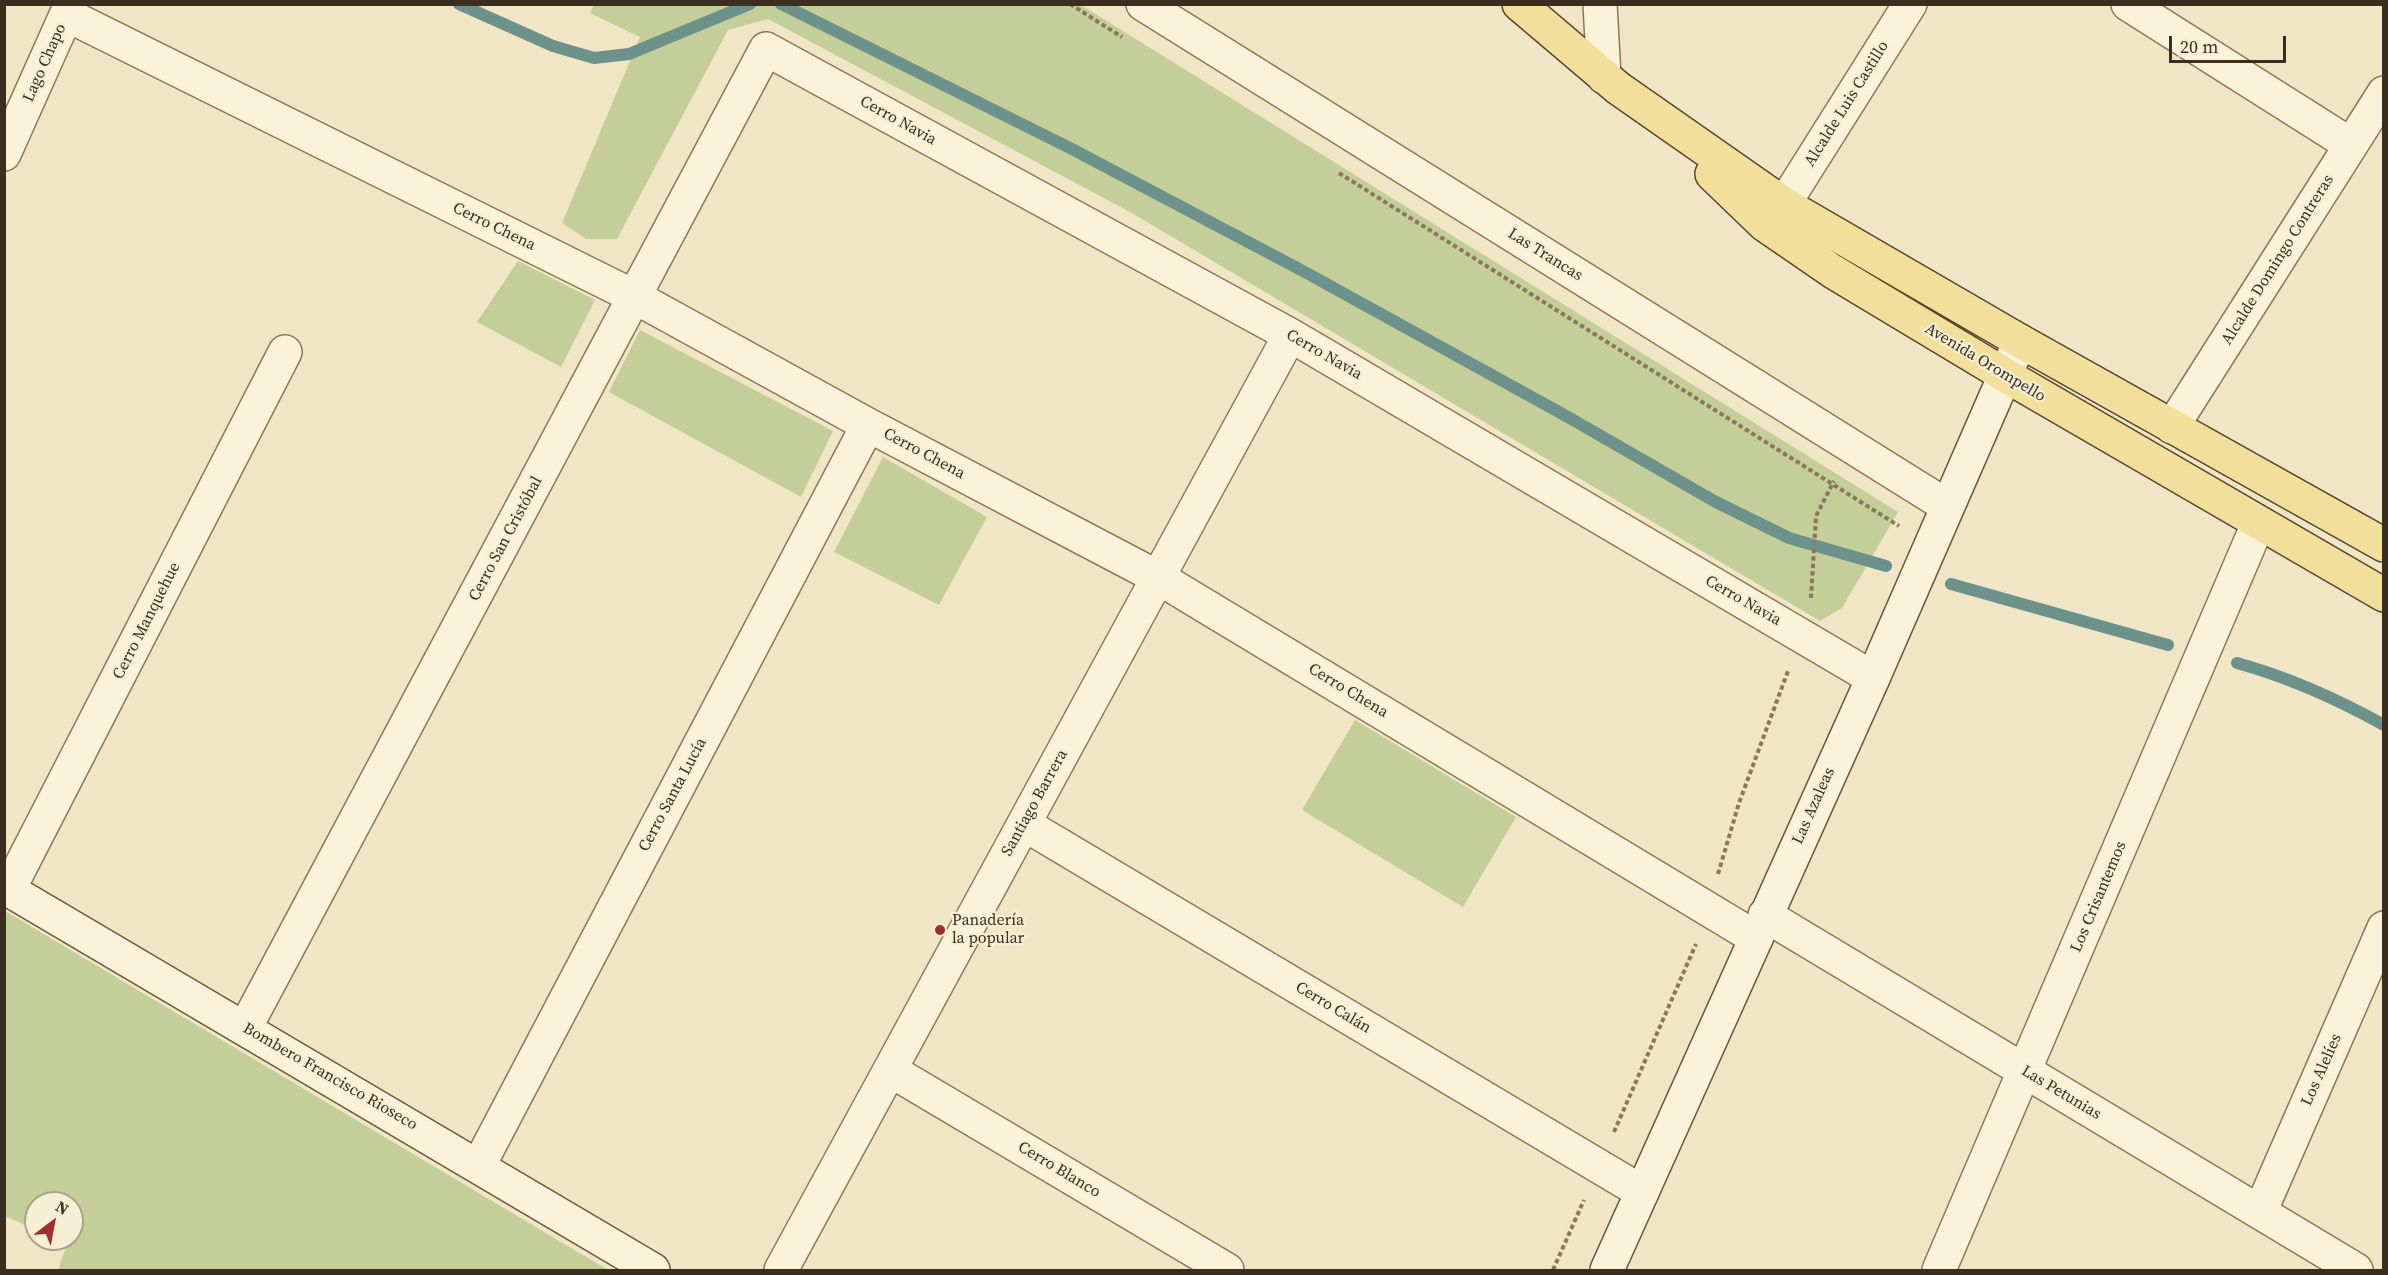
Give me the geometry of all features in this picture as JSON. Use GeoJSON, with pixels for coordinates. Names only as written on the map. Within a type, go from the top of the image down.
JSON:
{"type":"FeatureCollection","features":[{"type":"Feature","properties":{"kind":"main road","name":"Avenida Orompello"},"geometry":{"type":"LineString","coordinates":[[1520,4],[1699,160],[1766,225],[1832,271],[2258,524],[2384,595]]}},
{"type":"Feature","properties":{"kind":"main road","name":"Avenida Orompello"},"geometry":{"type":"LineString","coordinates":[[1611,82],[1784,204],[2020,341],[2384,545]]}},
{"type":"Feature","properties":{"kind":"street","name":"Las Trancas"},"geometry":{"type":"LineString","coordinates":[[1143,4],[1947,506]]}},
{"type":"Feature","properties":{"kind":"street"},"geometry":{"type":"LineString","coordinates":[[1600,4],[1611,82]]}},
{"type":"Feature","properties":{"kind":"street","name":"Alcalde Luis Castillo"},"geometry":{"type":"LineString","coordinates":[[1784,204],[1910,4]]}},
{"type":"Feature","properties":{"kind":"street"},"geometry":{"type":"LineString","coordinates":[[2128,4],[2350,145]]}},
{"type":"Feature","properties":{"kind":"street","name":"Lago Chapo"},"geometry":{"type":"LineString","coordinates":[[4,154],[69,10]]}},
{"type":"Feature","properties":{"kind":"street","name":"Cerro Chena"},"geometry":{"type":"LineString","coordinates":[[69,10],[635,297],[868,425],[1159,578],[1761,926]]}},
{"type":"Feature","properties":{"kind":"street","name":"Cerro San Cristóbal"},"geometry":{"type":"LineString","coordinates":[[245,1028],[766,49]]}},
{"type":"Feature","properties":{"kind":"street","name":"Cerro Navia"},"geometry":{"type":"LineString","coordinates":[[766,49],[1290,335],[1873,678]]}},
{"type":"Feature","properties":{"kind":"street","name":"Alcalde Domingo Contreras"},"geometry":{"type":"LineString","coordinates":[[2172,427],[2384,93]]}},
{"type":"Feature","properties":{"kind":"street","name":"Santiago Barrera"},"geometry":{"type":"LineString","coordinates":[[781,1270],[1290,335]]}},
{"type":"Feature","properties":{"kind":"street","name":"Las Azaleas"},"geometry":{"type":"LineString","coordinates":[[1607,1270],[1873,678],[2020,341]]}},
{"type":"Feature","properties":{"kind":"street","name":"Cerro Manquehue"},"geometry":{"type":"LineString","coordinates":[[7,888],[285,352]]}},
{"type":"Feature","properties":{"kind":"street","name":"Cerro Santa Lucía"},"geometry":{"type":"LineString","coordinates":[[479,1165],[868,425]]}},
{"type":"Feature","properties":{"kind":"street","name":"Los Crisantemos"},"geometry":{"type":"LineString","coordinates":[[1939,1270],[2258,524]]}},
{"type":"Feature","properties":{"kind":"street","name":"Cerro Calán"},"geometry":{"type":"LineString","coordinates":[[1024,824],[1642,1192]]}},
{"type":"Feature","properties":{"kind":"street","name":"Bombero Francisco Rioseco"},"geometry":{"type":"LineString","coordinates":[[7,888],[654,1270]]}},
{"type":"Feature","properties":{"kind":"street","name":"Las Petunias"},"geometry":{"type":"LineString","coordinates":[[1761,926],[2024,1071],[2356,1270]]}},
{"type":"Feature","properties":{"kind":"street","name":"Los Alelíes"},"geometry":{"type":"LineString","coordinates":[[2260,1212],[2384,928]]}},
{"type":"Feature","properties":{"kind":"street","name":"Cerro Blanco"},"geometry":{"type":"LineString","coordinates":[[890,1070],[1227,1270]]}},
{"type":"Feature","properties":{"kind":"path"},"geometry":{"type":"LineString","coordinates":[[1070,4],[1128,41]]}},
{"type":"Feature","properties":{"kind":"path"},"geometry":{"type":"LineString","coordinates":[[1334,170],[1833,482],[1929,546]]}},
{"type":"Feature","properties":{"kind":"path"},"geometry":{"type":"LineString","coordinates":[[1813,564],[1816,516],[1850,446]]}},
{"type":"Feature","properties":{"kind":"green space"},"geometry":{"type":"Polygon","coordinates":[[[594,5],[1081,5],[1898,512],[1842,608],[1820,621],[1130,212],[768,19],[728,30],[617,239],[586,239],[562,223],[640,37],[590,13],[594,5]]]}},
{"type":"Feature","properties":{"kind":"green space"},"geometry":{"type":"Polygon","coordinates":[[[518,261],[595,300],[561,367],[477,322],[518,261]]]}},
{"type":"Feature","properties":{"kind":"green space"},"geometry":{"type":"Polygon","coordinates":[[[640,330],[833,431],[801,497],[609,392],[640,330]]]}},
{"type":"Feature","properties":{"kind":"green space"},"geometry":{"type":"Polygon","coordinates":[[[883,457],[987,517],[939,605],[834,552],[883,457]]]}},
{"type":"Feature","properties":{"kind":"green space"},"geometry":{"type":"Polygon","coordinates":[[[1355,720],[1516,817],[1463,907],[1302,810],[1355,720]]]}},
{"type":"Feature","properties":{"kind":"green space"},"geometry":{"type":"Polygon","coordinates":[[[5,911],[608,1270],[58,1270],[65,1251],[84,1251],[84,1191],[24,1191],[24,1225],[5,1216],[5,911]]]}},
{"type":"Feature","properties":{"kind":"waterway"},"geometry":{"type":"LineString","coordinates":[[459,4],[553,46],[594,58],[629,54],[750,4]]}},
{"type":"Feature","properties":{"kind":"waterway"},"geometry":{"type":"LineString","coordinates":[[781,4],[1070,148],[1303,271],[1568,417],[1714,501],[1789,538],[1886,566]]}},
{"type":"Feature","properties":{"kind":"waterway"},"geometry":{"type":"LineString","coordinates":[[1951,584],[2168,645]]}},
{"type":"Feature","properties":{"kind":"waterway"},"geometry":{"type":"LineString","coordinates":[[2237,663],[2312,690],[2384,725]]}},
{"type":"Feature","properties":{"kind":"place","name":"Panadería la popular"},"geometry":{"type":"Point","coordinates":[940,930]}}]}
